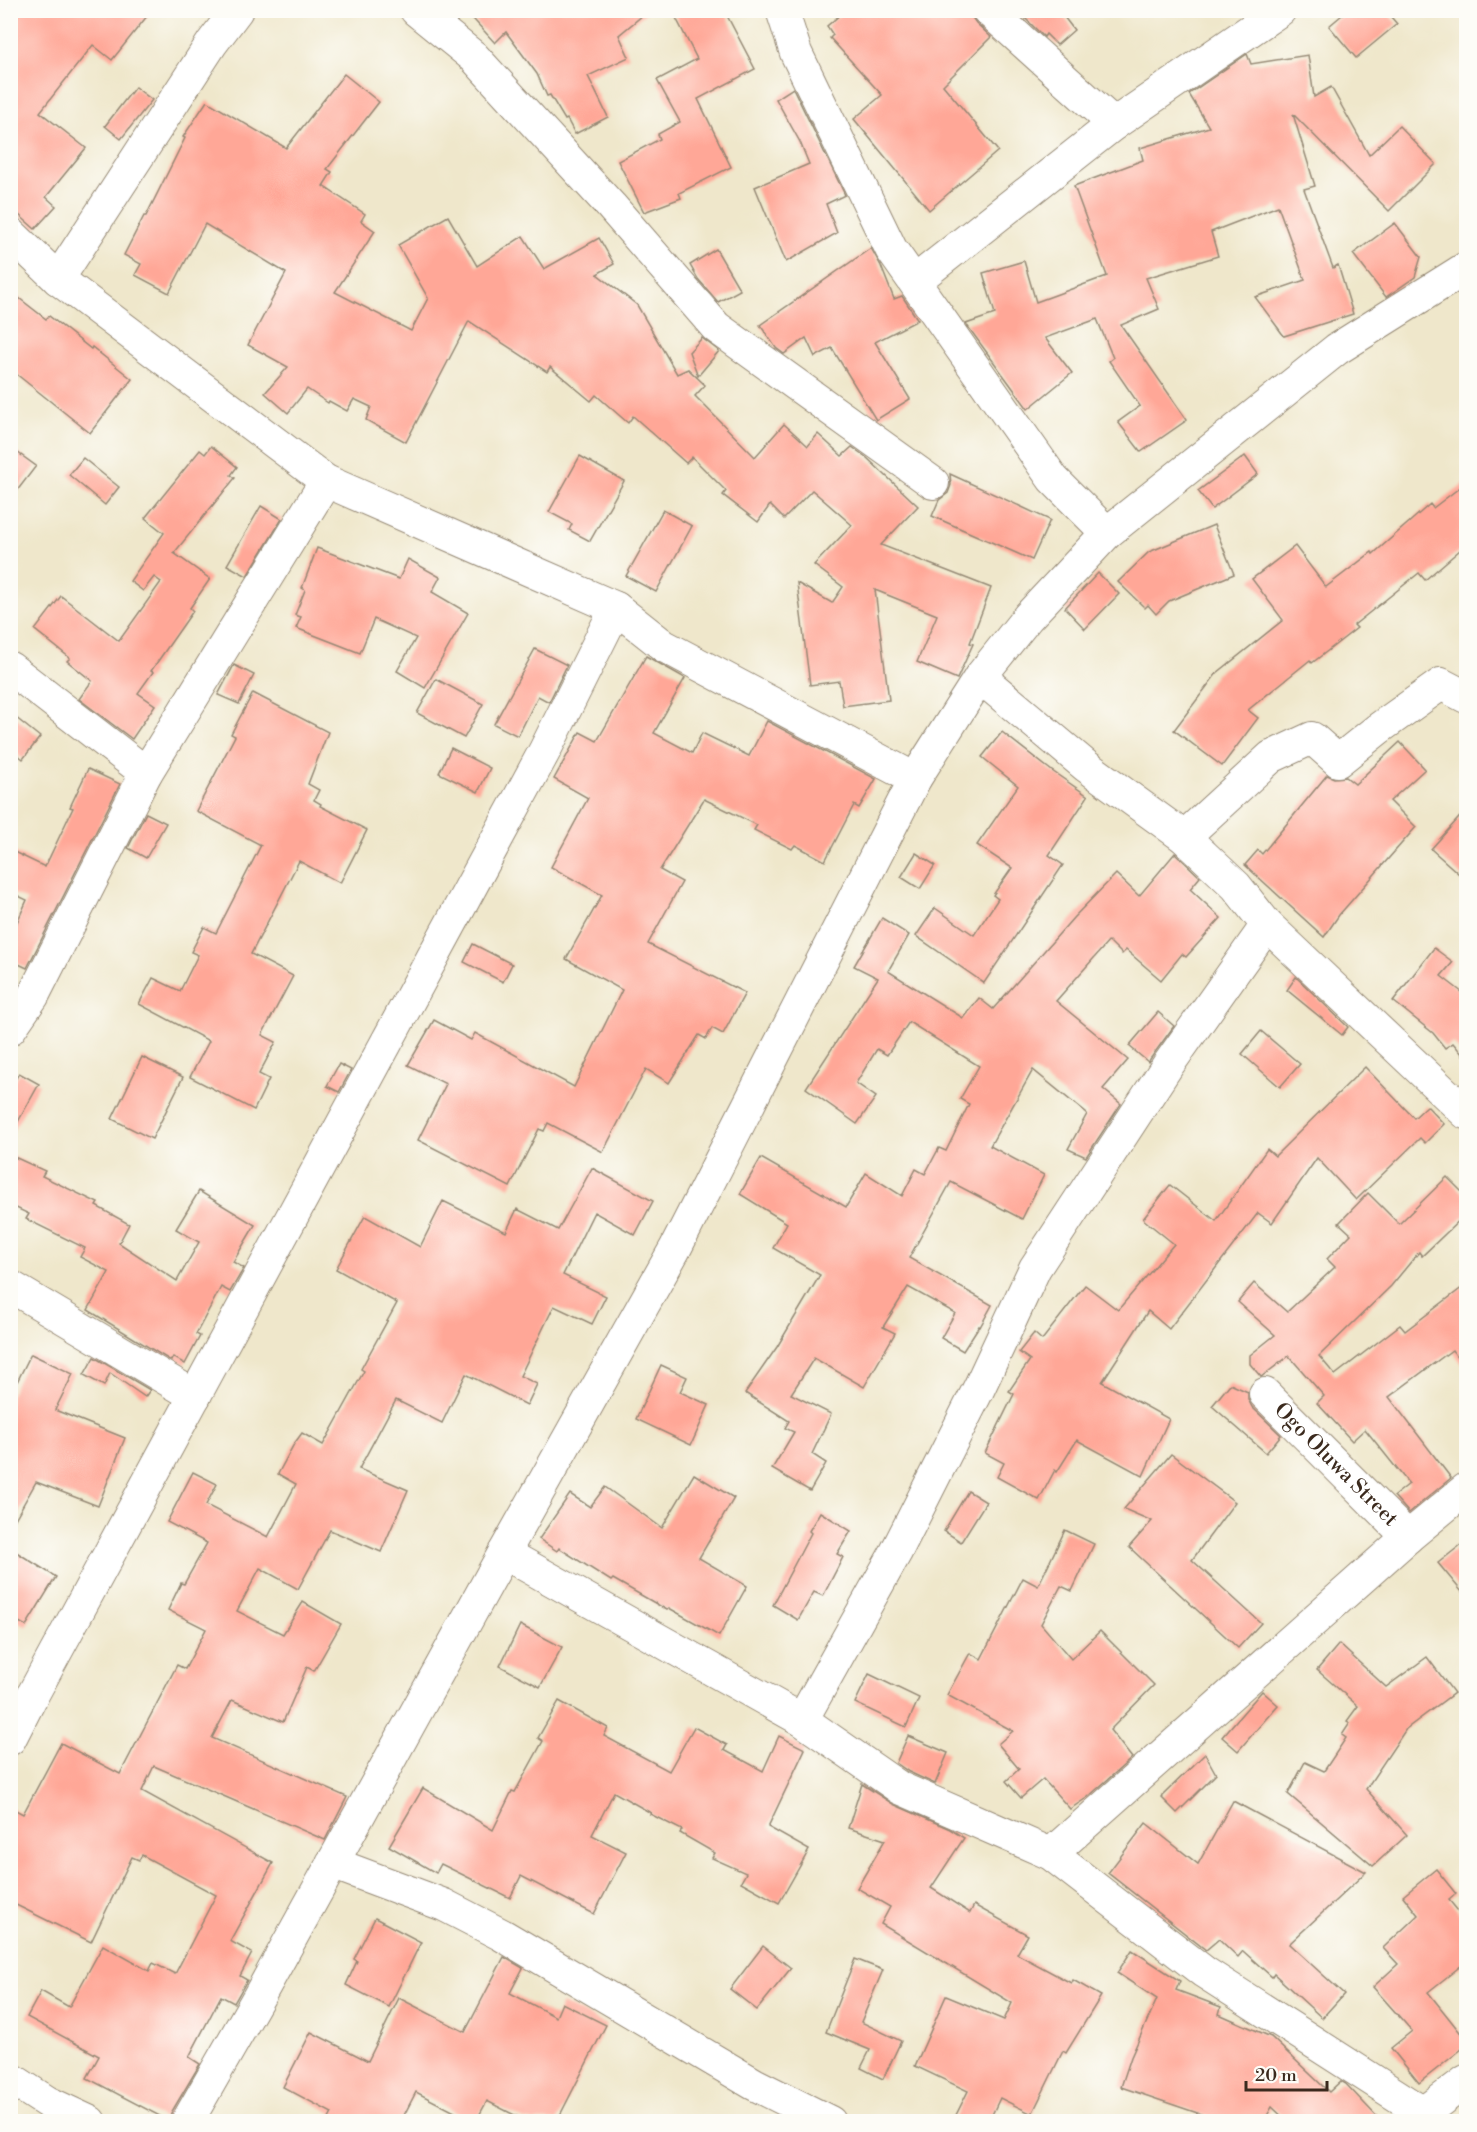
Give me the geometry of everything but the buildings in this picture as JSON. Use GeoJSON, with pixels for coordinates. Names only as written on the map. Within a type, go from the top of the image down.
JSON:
{"type":"FeatureCollection","features":[{"type":"Feature","properties":{"kind":"street"},"geometry":{"type":"LineString","coordinates":[[58,279],[212,43],[237,10]]}},
{"type":"Feature","properties":{"kind":"street"},"geometry":{"type":"LineString","coordinates":[[416,10],[474,57],[611,206],[716,327],[933,483]]}},
{"type":"Feature","properties":{"kind":"street"},"geometry":{"type":"LineString","coordinates":[[782,10],[796,53],[891,249],[1053,479],[1107,533]]}},
{"type":"Feature","properties":{"kind":"street"},"geometry":{"type":"LineString","coordinates":[[988,10],[1114,124]]}},
{"type":"Feature","properties":{"kind":"street"},"geometry":{"type":"LineString","coordinates":[[915,281],[1114,124],[1280,10]]}},
{"type":"Feature","properties":{"kind":"street"},"geometry":{"type":"LineString","coordinates":[[10,233],[58,279],[326,481],[616,608],[664,646],[915,779]]}},
{"type":"Feature","properties":{"kind":"street"},"geometry":{"type":"LineString","coordinates":[[187,2121],[676,1247],[915,779],[980,677],[1029,617],[1107,533],[1337,349],[1467,268]]}},
{"type":"Feature","properties":{"kind":"street"},"geometry":{"type":"LineString","coordinates":[[10,1029],[33,996],[146,773],[326,481]]}},
{"type":"Feature","properties":{"kind":"street"},"geometry":{"type":"LineString","coordinates":[[10,1739],[21,1692],[195,1396],[544,752],[616,608]]}},
{"type":"Feature","properties":{"kind":"street"},"geometry":{"type":"LineString","coordinates":[[10,669],[146,773]]}},
{"type":"Feature","properties":{"kind":"street"},"geometry":{"type":"LineString","coordinates":[[980,677],[1086,765],[1184,837],[1236,886],[1268,925],[1467,1113]]}},
{"type":"Feature","properties":{"kind":"street"},"geometry":{"type":"LineString","coordinates":[[1184,837],[1271,757],[1312,738],[1338,761],[1420,697],[1441,684],[1466,695]]}},
{"type":"Feature","properties":{"kind":"street"},"geometry":{"type":"LineString","coordinates":[[802,1720],[896,1552],[979,1388],[1035,1268],[1168,1065],[1268,925]]}},
{"type":"Feature","properties":{"kind":"street"},"geometry":{"type":"LineString","coordinates":[[10,1286],[195,1396]]}},
{"type":"Feature","properties":{"kind":"street","name":"Ogo Oluwa Street"},"geometry":{"type":"LineString","coordinates":[[1264,1394],[1408,1537]]}},
{"type":"Feature","properties":{"kind":"street"},"geometry":{"type":"LineString","coordinates":[[1051,1854],[1408,1537],[1467,1489]]}},
{"type":"Feature","properties":{"kind":"street"},"geometry":{"type":"LineString","coordinates":[[504,1553],[802,1720],[900,1788],[1051,1854],[1204,1972],[1418,2117],[1467,2081]]}},
{"type":"Feature","properties":{"kind":"street"},"geometry":{"type":"LineString","coordinates":[[332,1863],[444,1905],[501,1935],[754,2084],[830,2121]]}},
{"type":"Feature","properties":{"kind":"street"},"geometry":{"type":"LineString","coordinates":[[10,2078],[47,2102],[90,2121]]}}]}
